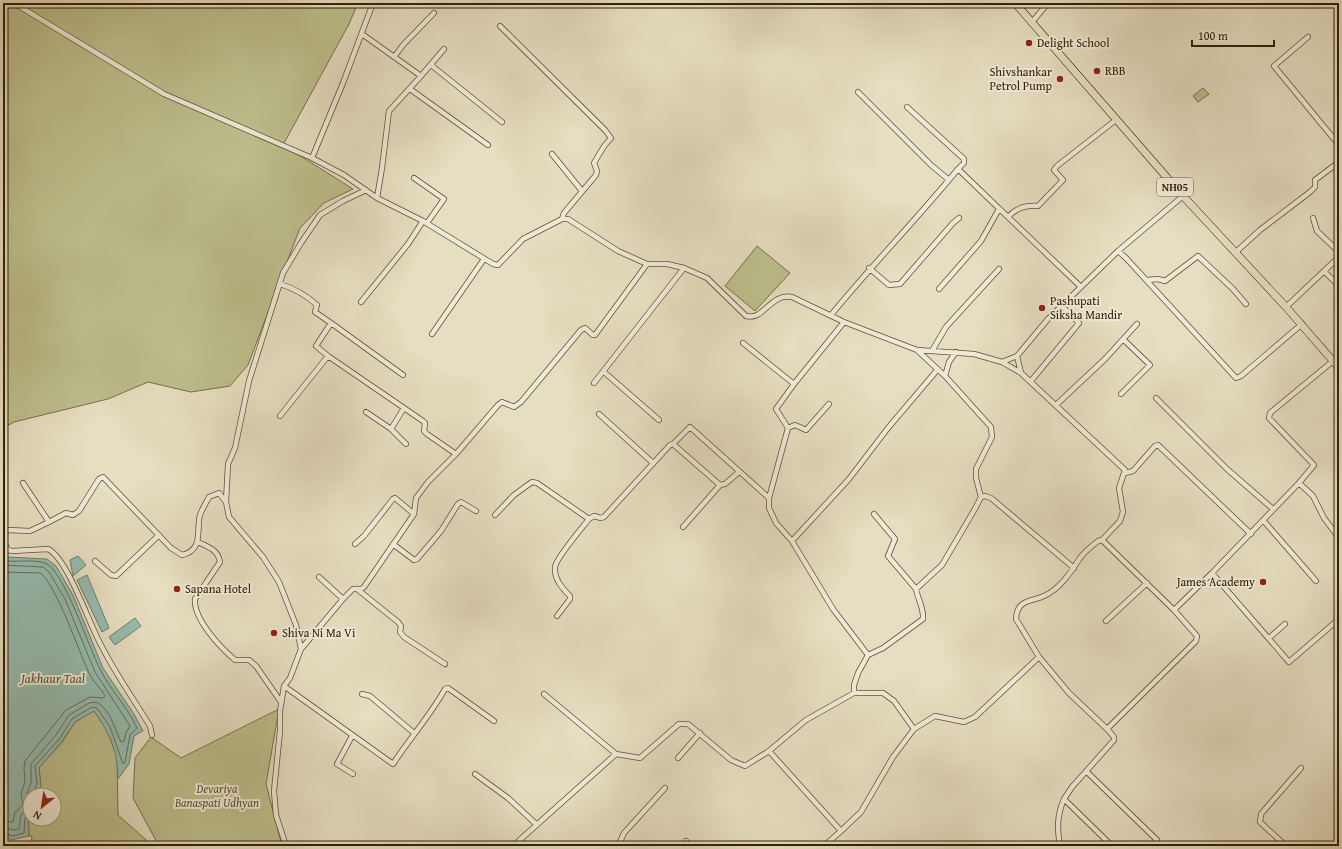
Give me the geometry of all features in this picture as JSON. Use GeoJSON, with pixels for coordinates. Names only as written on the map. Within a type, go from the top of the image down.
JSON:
{"type":"FeatureCollection","features":[{"type":"Feature","properties":{"kind":"main road","name":"NH05"},"geometry":{"type":"LineString","coordinates":[[1015,3],[1183,196],[1286,306],[1339,368]]}},
{"type":"Feature","properties":{"kind":"street"},"geometry":{"type":"LineString","coordinates":[[14,3],[164,94],[312,158],[344,175],[377,198],[425,222],[484,259],[498,265],[523,239],[562,219],[568,219],[618,251],[647,264],[666,264],[684,268],[707,278],[746,316],[756,316],[779,297],[785,296],[844,322],[917,350],[974,354],[1002,362],[1021,373],[1031,381],[1125,470],[1119,488],[1123,512],[1120,521],[1102,540],[1098,540],[1087,551],[1059,586],[1044,596],[1029,600],[1018,609],[1016,613],[1016,619],[1039,657],[1069,693],[1114,737],[1114,740],[1064,799],[1059,811],[1057,829],[1060,846]]}},
{"type":"Feature","properties":{"kind":"street"},"geometry":{"type":"LineString","coordinates":[[312,158],[373,3]]}},
{"type":"Feature","properties":{"kind":"street"},"geometry":{"type":"LineString","coordinates":[[1032,22],[1048,3]]}},
{"type":"Feature","properties":{"kind":"street"},"geometry":{"type":"LineString","coordinates":[[394,57],[408,39],[434,13]]}},
{"type":"Feature","properties":{"kind":"street"},"geometry":{"type":"LineString","coordinates":[[500,26],[605,130],[611,138],[600,150],[599,156],[594,163],[597,171],[596,175],[564,212],[562,219]]}},
{"type":"Feature","properties":{"kind":"street"},"geometry":{"type":"LineString","coordinates":[[362,34],[384,48],[421,76]]}},
{"type":"Feature","properties":{"kind":"street"},"geometry":{"type":"LineString","coordinates":[[1308,38],[1274,66],[1339,145]]}},
{"type":"Feature","properties":{"kind":"street"},"geometry":{"type":"LineString","coordinates":[[377,198],[389,111],[444,49]]}},
{"type":"Feature","properties":{"kind":"street"},"geometry":{"type":"LineString","coordinates":[[431,65],[502,122]]}},
{"type":"Feature","properties":{"kind":"street"},"geometry":{"type":"LineString","coordinates":[[410,89],[488,145]]}},
{"type":"Feature","properties":{"kind":"street"},"geometry":{"type":"LineString","coordinates":[[858,92],[931,165],[949,180]]}},
{"type":"Feature","properties":{"kind":"street"},"geometry":{"type":"LineString","coordinates":[[831,315],[870,268],[964,163],[964,159],[907,107]]}},
{"type":"Feature","properties":{"kind":"street"},"geometry":{"type":"LineString","coordinates":[[1008,217],[1015,210],[1026,206],[1038,206],[1063,180],[1054,170],[1057,166],[1117,120]]}},
{"type":"Feature","properties":{"kind":"street"},"geometry":{"type":"LineString","coordinates":[[552,154],[582,191]]}},
{"type":"Feature","properties":{"kind":"street"},"geometry":{"type":"LineString","coordinates":[[1236,252],[1260,230],[1310,192],[1315,186],[1315,180],[1339,162]]}},
{"type":"Feature","properties":{"kind":"street"},"geometry":{"type":"LineString","coordinates":[[958,169],[1081,287]]}},
{"type":"Feature","properties":{"kind":"street"},"geometry":{"type":"LineString","coordinates":[[361,302],[444,199],[414,178]]}},
{"type":"Feature","properties":{"kind":"street"},"geometry":{"type":"LineString","coordinates":[[301,648],[296,625],[279,582],[263,557],[229,517],[226,502],[228,464],[235,448],[249,382],[283,273],[320,215],[343,201],[366,190]]}},
{"type":"Feature","properties":{"kind":"street"},"geometry":{"type":"LineString","coordinates":[[1002,362],[1017,356],[1048,319],[1118,251],[1183,196]]}},
{"type":"Feature","properties":{"kind":"street"},"geometry":{"type":"LineString","coordinates":[[939,289],[981,241],[999,209]]}},
{"type":"Feature","properties":{"kind":"street"},"geometry":{"type":"LineString","coordinates":[[870,268],[889,285],[900,284],[952,223],[959,218]]}},
{"type":"Feature","properties":{"kind":"street"},"geometry":{"type":"LineString","coordinates":[[1314,218],[1317,232],[1339,252]]}},
{"type":"Feature","properties":{"kind":"street"},"geometry":{"type":"LineString","coordinates":[[1118,251],[1147,280],[1236,378],[1241,376],[1302,324]]}},
{"type":"Feature","properties":{"kind":"street"},"geometry":{"type":"LineString","coordinates":[[1147,280],[1158,279],[1165,281],[1198,256],[1234,290],[1246,304]]}},
{"type":"Feature","properties":{"kind":"street"},"geometry":{"type":"LineString","coordinates":[[1286,306],[1339,257]]}},
{"type":"Feature","properties":{"kind":"street"},"geometry":{"type":"LineString","coordinates":[[432,334],[484,259]]}},
{"type":"Feature","properties":{"kind":"street"},"geometry":{"type":"LineString","coordinates":[[286,846],[276,815],[274,791],[281,702],[284,686],[290,678],[301,648],[352,590],[364,587],[414,514],[416,498],[428,482],[456,454],[498,405],[502,402],[514,407],[521,402],[581,330],[585,328],[595,335],[647,264]]}},
{"type":"Feature","properties":{"kind":"street"},"geometry":{"type":"LineString","coordinates":[[594,383],[684,268]]}},
{"type":"Feature","properties":{"kind":"street"},"geometry":{"type":"LineString","coordinates":[[932,351],[946,327],[999,269]]}},
{"type":"Feature","properties":{"kind":"street"},"geometry":{"type":"LineString","coordinates":[[1324,272],[1339,286]]}},
{"type":"Feature","properties":{"kind":"street"},"geometry":{"type":"LineString","coordinates":[[280,284],[313,301],[317,305],[315,312],[403,375]]}},
{"type":"Feature","properties":{"kind":"street"},"geometry":{"type":"LineString","coordinates":[[1031,381],[1079,323],[1062,306]]}},
{"type":"Feature","properties":{"kind":"street"},"geometry":{"type":"LineString","coordinates":[[844,322],[794,384],[776,409],[788,428],[769,498],[769,508],[776,523],[792,542],[834,609],[868,655]]}},
{"type":"Feature","properties":{"kind":"street"},"geometry":{"type":"LineString","coordinates":[[330,323],[316,346],[328,356],[424,421],[424,431],[456,454]]}},
{"type":"Feature","properties":{"kind":"street"},"geometry":{"type":"LineString","coordinates":[[1056,405],[1124,340],[1138,324]]}},
{"type":"Feature","properties":{"kind":"street"},"geometry":{"type":"LineString","coordinates":[[1121,394],[1150,365],[1124,340]]}},
{"type":"Feature","properties":{"kind":"street"},"geometry":{"type":"LineString","coordinates":[[743,343],[794,384]]}},
{"type":"Feature","properties":{"kind":"street"},"geometry":{"type":"LineString","coordinates":[[916,589],[942,565],[981,497],[976,478],[976,469],[992,437],[991,427],[945,376],[917,350]]}},
{"type":"Feature","properties":{"kind":"street"},"geometry":{"type":"LineString","coordinates":[[945,376],[949,362],[956,352]]}},
{"type":"Feature","properties":{"kind":"street"},"geometry":{"type":"LineString","coordinates":[[280,416],[328,356]]}},
{"type":"Feature","properties":{"kind":"street"},"geometry":{"type":"LineString","coordinates":[[1017,356],[1021,373]]}},
{"type":"Feature","properties":{"kind":"street"},"geometry":{"type":"LineString","coordinates":[[1174,610],[1251,534],[1314,465],[1269,418],[1270,413],[1333,361]]}},
{"type":"Feature","properties":{"kind":"street"},"geometry":{"type":"LineString","coordinates":[[792,542],[849,479],[888,428],[938,369]]}},
{"type":"Feature","properties":{"kind":"street"},"geometry":{"type":"LineString","coordinates":[[604,372],[659,420]]}},
{"type":"Feature","properties":{"kind":"street"},"geometry":{"type":"LineString","coordinates":[[1156,398],[1227,469],[1273,509]]}},
{"type":"Feature","properties":{"kind":"street"},"geometry":{"type":"LineString","coordinates":[[788,428],[795,425],[806,430],[829,404]]}},
{"type":"Feature","properties":{"kind":"street"},"geometry":{"type":"LineString","coordinates":[[391,429],[404,408]]}},
{"type":"Feature","properties":{"kind":"street"},"geometry":{"type":"LineString","coordinates":[[366,412],[391,429],[406,444]]}},
{"type":"Feature","properties":{"kind":"street"},"geometry":{"type":"LineString","coordinates":[[599,414],[653,463]]}},
{"type":"Feature","properties":{"kind":"street"},"geometry":{"type":"LineString","coordinates":[[557,616],[570,596],[560,585],[555,572],[555,565],[589,519],[594,516],[601,518],[604,517],[670,445],[674,444],[690,427],[769,498]]}},
{"type":"Feature","properties":{"kind":"street"},"geometry":{"type":"LineString","coordinates":[[674,444],[720,485]]}},
{"type":"Feature","properties":{"kind":"street"},"geometry":{"type":"LineString","coordinates":[[1125,473],[1134,471],[1155,446],[1158,445],[1251,534]]}},
{"type":"Feature","properties":{"kind":"street"},"geometry":{"type":"LineString","coordinates":[[683,527],[720,485],[725,484],[739,472]]}},
{"type":"Feature","properties":{"kind":"street"},"geometry":{"type":"LineString","coordinates":[[3,533],[8,530],[30,531],[66,513],[72,516],[78,511],[99,480],[104,477],[171,548],[182,555],[189,553],[198,542],[200,516],[209,497],[219,493],[226,502]]}},
{"type":"Feature","properties":{"kind":"street"},"geometry":{"type":"LineString","coordinates":[[495,514],[514,495],[532,482],[538,483],[589,519]]}},
{"type":"Feature","properties":{"kind":"street"},"geometry":{"type":"LineString","coordinates":[[23,483],[49,522]]}},
{"type":"Feature","properties":{"kind":"street"},"geometry":{"type":"LineString","coordinates":[[1299,483],[1313,496],[1324,518],[1339,538]]}},
{"type":"Feature","properties":{"kind":"street"},"geometry":{"type":"LineString","coordinates":[[981,497],[985,496],[991,498],[1074,568]]}},
{"type":"Feature","properties":{"kind":"street"},"geometry":{"type":"LineString","coordinates":[[355,544],[364,536],[393,499],[395,498],[414,514]]}},
{"type":"Feature","properties":{"kind":"street"},"geometry":{"type":"LineString","coordinates":[[393,544],[408,557],[414,560],[417,559],[442,531],[458,504],[461,502],[476,511]]}},
{"type":"Feature","properties":{"kind":"street"},"geometry":{"type":"LineString","coordinates":[[854,693],[854,686],[858,673],[868,655],[883,648],[923,619],[924,611],[918,601],[916,589],[888,556],[895,540],[874,514]]}},
{"type":"Feature","properties":{"kind":"street"},"geometry":{"type":"LineString","coordinates":[[1263,520],[1316,581]]}},
{"type":"Feature","properties":{"kind":"street"},"geometry":{"type":"LineString","coordinates":[[95,561],[111,575],[116,576],[159,535]]}},
{"type":"Feature","properties":{"kind":"street"},"geometry":{"type":"LineString","coordinates":[[3,540],[8,550],[48,550],[58,558],[81,601],[101,645],[150,726],[152,735]]}},
{"type":"Feature","properties":{"kind":"street"},"geometry":{"type":"LineString","coordinates":[[1102,540],[1147,583],[1198,636],[1196,641],[1107,729]]}},
{"type":"Feature","properties":{"kind":"street"},"geometry":{"type":"LineString","coordinates":[[198,542],[214,550],[219,556],[220,562],[195,598],[194,604],[199,617],[226,652],[235,660],[249,660],[256,666],[281,702]]}},
{"type":"Feature","properties":{"kind":"street"},"geometry":{"type":"LineString","coordinates":[[1212,573],[1270,638],[1289,662],[1339,619]]}},
{"type":"Feature","properties":{"kind":"street"},"geometry":{"type":"LineString","coordinates":[[319,577],[343,599]]}},
{"type":"Feature","properties":{"kind":"street"},"geometry":{"type":"LineString","coordinates":[[1106,621],[1147,583]]}},
{"type":"Feature","properties":{"kind":"street"},"geometry":{"type":"LineString","coordinates":[[357,589],[398,622],[401,626],[400,632],[404,637],[445,664]]}},
{"type":"Feature","properties":{"kind":"street"},"geometry":{"type":"LineString","coordinates":[[1270,638],[1285,624]]}},
{"type":"Feature","properties":{"kind":"street"},"geometry":{"type":"LineString","coordinates":[[824,846],[861,812],[893,757],[914,729],[935,716],[964,722],[975,717],[1039,657]]}},
{"type":"Feature","properties":{"kind":"street"},"geometry":{"type":"LineString","coordinates":[[284,686],[327,715],[352,736],[393,764],[414,733],[434,710],[445,689],[448,688],[494,721]]}},
{"type":"Feature","properties":{"kind":"street"},"geometry":{"type":"LineString","coordinates":[[544,694],[616,754],[640,758],[680,724],[688,724],[731,760],[745,766],[769,751],[806,720],[854,693],[883,693],[894,701],[914,729]]}},
{"type":"Feature","properties":{"kind":"street"},"geometry":{"type":"LineString","coordinates":[[362,694],[370,696],[414,733]]}},
{"type":"Feature","properties":{"kind":"street"},"geometry":{"type":"LineString","coordinates":[[678,758],[700,733]]}},
{"type":"Feature","properties":{"kind":"street"},"geometry":{"type":"LineString","coordinates":[[352,736],[337,764],[353,774]]}},
{"type":"Feature","properties":{"kind":"street"},"geometry":{"type":"LineString","coordinates":[[769,751],[841,831]]}},
{"type":"Feature","properties":{"kind":"street"},"geometry":{"type":"LineString","coordinates":[[517,845],[616,754]]}},
{"type":"Feature","properties":{"kind":"street"},"geometry":{"type":"LineString","coordinates":[[1286,846],[1260,822],[1261,814],[1265,807],[1301,768]]}},
{"type":"Feature","properties":{"kind":"street"},"geometry":{"type":"LineString","coordinates":[[1087,772],[1157,840],[1155,846]]}},
{"type":"Feature","properties":{"kind":"street"},"geometry":{"type":"LineString","coordinates":[[475,774],[508,798],[537,825]]}},
{"type":"Feature","properties":{"kind":"street"},"geometry":{"type":"LineString","coordinates":[[618,846],[624,833],[665,788]]}},
{"type":"Feature","properties":{"kind":"street"},"geometry":{"type":"LineString","coordinates":[[1064,799],[1112,846]]}},
{"type":"Feature","properties":{"kind":"street"},"geometry":{"type":"LineString","coordinates":[[682,846],[686,841]]}},
{"type":"Feature","properties":{"kind":"green space"},"geometry":{"type":"Polygon","coordinates":[[[3,3],[358,3],[349,24],[283,145],[353,189],[324,203],[300,228],[248,365],[230,386],[191,392],[148,382],[108,399],[14,422],[3,428],[3,3]]]}},
{"type":"Feature","properties":{"kind":"green space"},"geometry":{"type":"Polygon","coordinates":[[[1203,88],[1209,94],[1198,102],[1193,96],[1203,88]]]}},
{"type":"Feature","properties":{"kind":"green space"},"geometry":{"type":"Polygon","coordinates":[[[757,246],[790,273],[755,311],[725,286],[757,246]]]}},
{"type":"Feature","properties":{"kind":"green space","name":"Devariya Banaspati Udhyan"},"geometry":{"type":"Polygon","coordinates":[[[279,709],[266,784],[282,846],[159,846],[133,798],[135,758],[151,737],[181,758],[279,709]]]}},
{"type":"Feature","properties":{"kind":"green space"},"geometry":{"type":"Polygon","coordinates":[[[94,711],[106,729],[117,756],[118,815],[153,846],[31,846],[32,836],[29,836],[29,827],[62,827],[62,787],[40,787],[39,768],[63,741],[75,722],[94,711]]]}},
{"type":"Feature","properties":{"kind":"water","name":"Jakhaur Taal"},"geometry":{"type":"Polygon","coordinates":[[[3,555],[7,557],[47,559],[56,566],[73,595],[103,668],[134,714],[143,731],[134,736],[129,764],[118,779],[116,759],[112,743],[105,728],[94,711],[75,722],[63,740],[39,768],[40,787],[22,787],[22,827],[29,827],[29,836],[11,840],[3,835],[3,555]]]}},
{"type":"Feature","properties":{"kind":"water"},"geometry":{"type":"Polygon","coordinates":[[[78,556],[86,565],[73,576],[70,560],[78,556]]]}},
{"type":"Feature","properties":{"kind":"water"},"geometry":{"type":"Polygon","coordinates":[[[87,575],[109,628],[102,632],[77,580],[87,575]]]}},
{"type":"Feature","properties":{"kind":"water"},"geometry":{"type":"Polygon","coordinates":[[[135,618],[141,626],[115,645],[109,637],[135,618]]]}},
{"type":"Feature","properties":{"kind":"place","name":"Delight School"},"geometry":{"type":"Point","coordinates":[1029,43]}},
{"type":"Feature","properties":{"kind":"place","name":"RBB"},"geometry":{"type":"Point","coordinates":[1097,71]}},
{"type":"Feature","properties":{"kind":"place","name":"Shivshankar Petrol Pump"},"geometry":{"type":"Point","coordinates":[1060,79]}},
{"type":"Feature","properties":{"kind":"place","name":"Pashupati Siksha Mandir"},"geometry":{"type":"Point","coordinates":[1042,308]}},
{"type":"Feature","properties":{"kind":"place","name":"James Academy"},"geometry":{"type":"Point","coordinates":[1263,582]}},
{"type":"Feature","properties":{"kind":"place","name":"Sapana Hotel"},"geometry":{"type":"Point","coordinates":[177,589]}},
{"type":"Feature","properties":{"kind":"place","name":"Shiva Ni Ma Vi"},"geometry":{"type":"Point","coordinates":[274,633]}}]}
